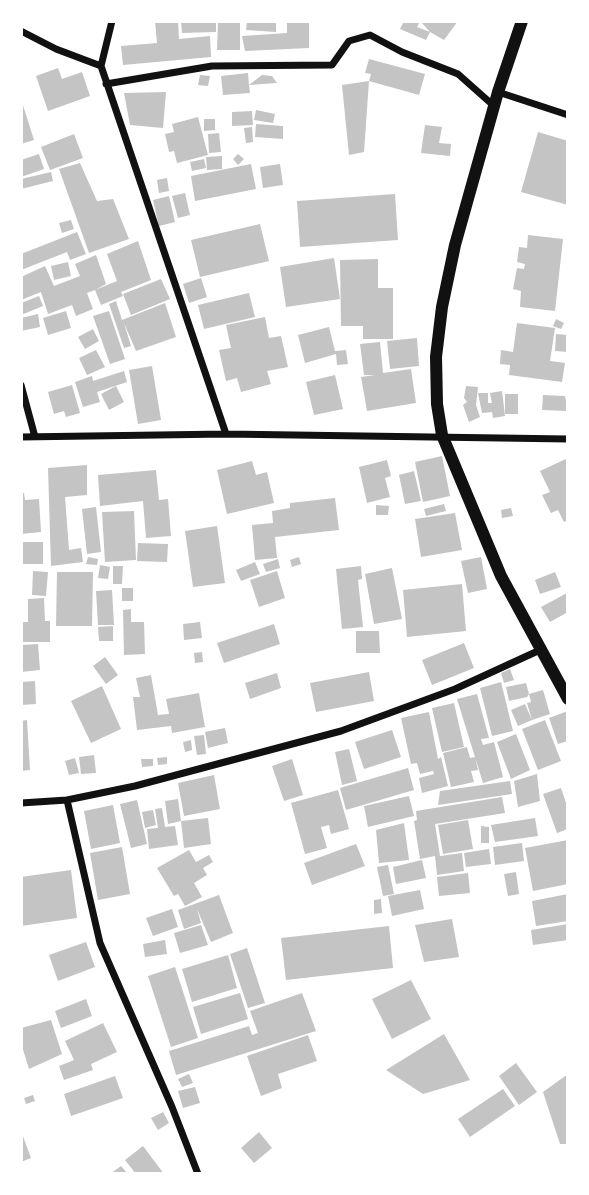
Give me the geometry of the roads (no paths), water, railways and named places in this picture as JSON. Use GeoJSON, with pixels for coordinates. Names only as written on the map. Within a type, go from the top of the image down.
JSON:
{"type":"FeatureCollection","features":[{"type":"Feature","properties":{"kind":"street"},"geometry":{"type":"LineString","coordinates":[[112,21],[101,66],[226,434]]}},
{"type":"Feature","properties":{"kind":"street"},"geometry":{"type":"LineString","coordinates":[[522,21],[494,106],[442,307],[436,357],[437,404],[442,435],[501,576],[568,699]]}},
{"type":"Feature","properties":{"kind":"street"},"geometry":{"type":"LineString","coordinates":[[21,31],[56,49],[101,66]]}},
{"type":"Feature","properties":{"kind":"street"},"geometry":{"type":"LineString","coordinates":[[106,84],[212,66],[332,65],[349,41],[370,35],[402,52],[458,74],[494,106]]}},
{"type":"Feature","properties":{"kind":"street"},"geometry":{"type":"LineString","coordinates":[[498,92],[568,115]]}},
{"type":"Feature","properties":{"kind":"street"},"geometry":{"type":"LineString","coordinates":[[21,385],[35,437]]}},
{"type":"Feature","properties":{"kind":"street"},"geometry":{"type":"LineString","coordinates":[[21,437],[226,434],[442,435],[568,439]]}},
{"type":"Feature","properties":{"kind":"street"},"geometry":{"type":"LineString","coordinates":[[21,803],[68,800],[135,786],[341,731],[456,689],[540,650]]}},
{"type":"Feature","properties":{"kind":"street"},"geometry":{"type":"LineString","coordinates":[[68,800],[100,943],[162,1083],[198,1174]]}}]}
